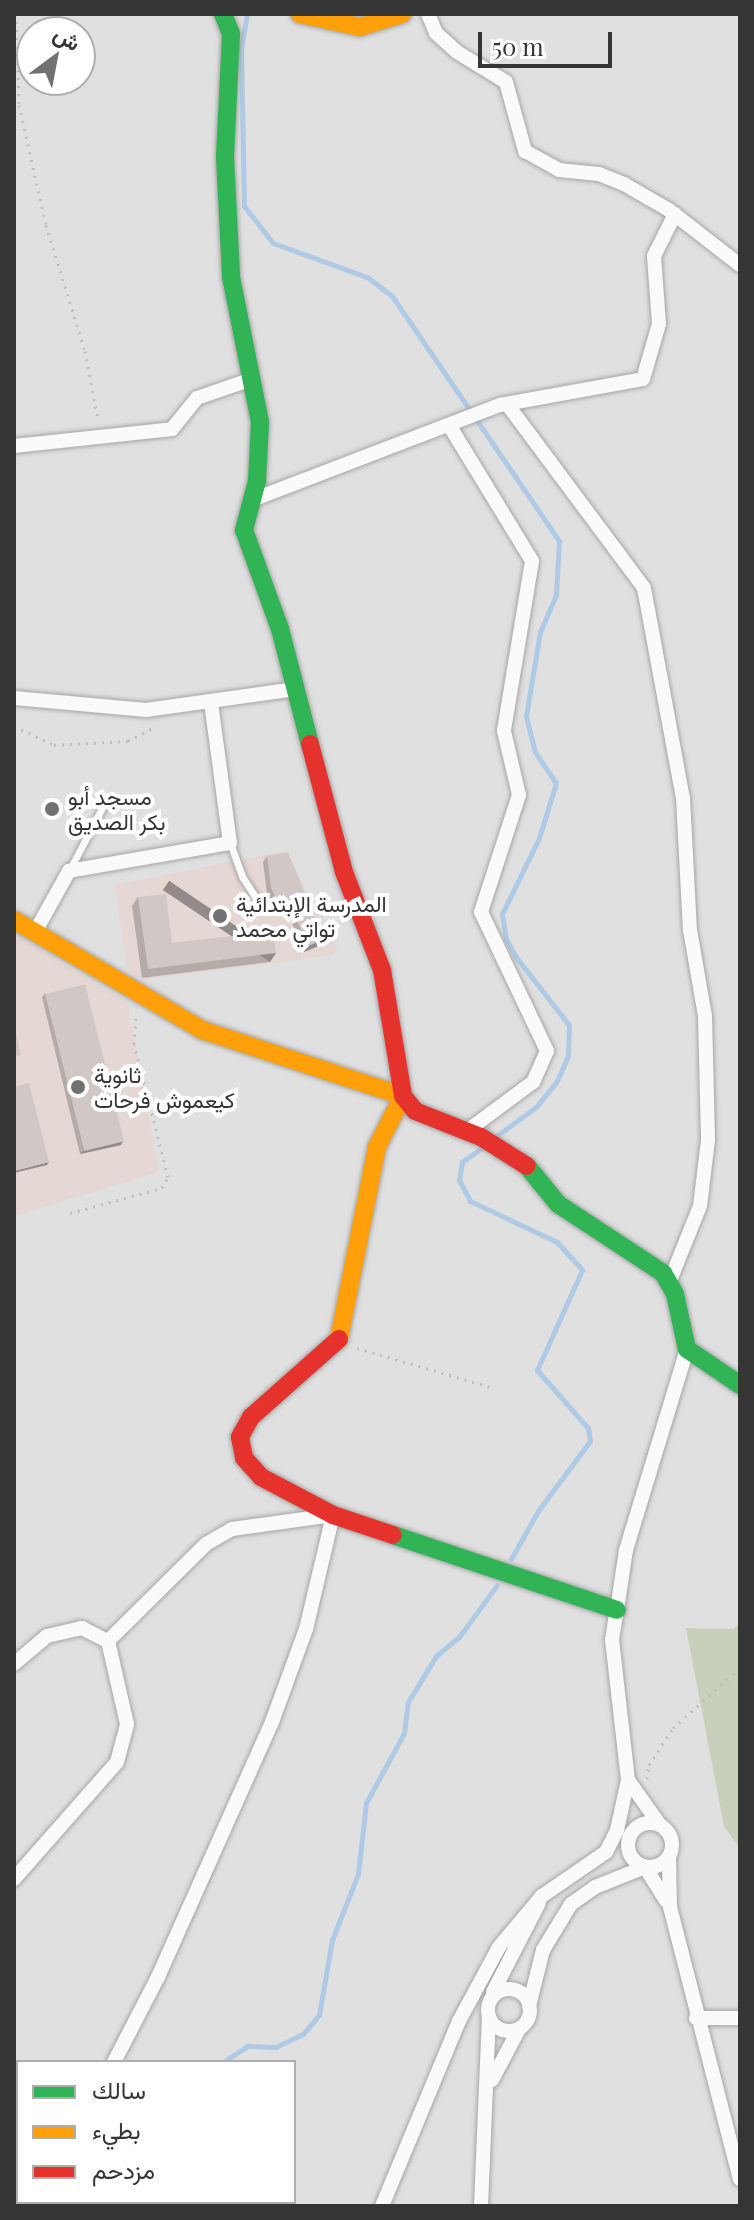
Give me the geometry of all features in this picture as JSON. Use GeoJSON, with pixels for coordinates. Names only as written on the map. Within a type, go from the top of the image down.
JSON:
{"type":"FeatureCollection","features":[{"type":"Feature","properties":{"kind":"main road"},"geometry":{"type":"LineString","coordinates":[[223,14],[231,34],[225,157],[231,277],[260,422],[252,500],[244,530],[296,689],[344,872],[382,970],[403,1096],[415,1111],[482,1138],[523,1161],[558,1204],[663,1273],[669,1283],[687,1349],[740,1385]]}},
{"type":"Feature","properties":{"kind":"main road"},"geometry":{"type":"LineString","coordinates":[[300,14],[360,27],[402,14]]}},
{"type":"Feature","properties":{"kind":"main road"},"geometry":{"type":"LineString","coordinates":[[14,920],[202,1030],[403,1096]]}},
{"type":"Feature","properties":{"kind":"main road"},"geometry":{"type":"LineString","coordinates":[[403,1096],[377,1147],[338,1343],[251,1417],[240,1437],[244,1458],[261,1477],[333,1515],[617,1610]]}},
{"type":"Feature","properties":{"kind":"street"},"geometry":{"type":"LineString","coordinates":[[428,14],[436,33],[457,52],[506,82],[525,151],[559,170],[599,174],[675,214],[740,265]]}},
{"type":"Feature","properties":{"kind":"street"},"geometry":{"type":"LineString","coordinates":[[252,500],[507,404],[643,379],[659,324],[654,256],[675,214]]}},
{"type":"Feature","properties":{"kind":"street"},"geometry":{"type":"LineString","coordinates":[[14,446],[172,429],[197,398],[252,379]]}},
{"type":"Feature","properties":{"kind":"street"},"geometry":{"type":"LineString","coordinates":[[507,404],[644,588],[683,798],[690,930],[705,1016],[708,1140],[700,1206],[669,1283]]}},
{"type":"Feature","properties":{"kind":"street"},"geometry":{"type":"LineString","coordinates":[[449,425],[532,561],[504,731],[519,795],[481,912],[547,1051],[533,1082],[482,1138]]}},
{"type":"Feature","properties":{"kind":"street"},"geometry":{"type":"LineString","coordinates":[[14,698],[146,710],[296,689]]}},
{"type":"Feature","properties":{"kind":"street"},"geometry":{"type":"LineString","coordinates":[[35,932],[69,871],[230,843],[211,703]]}},
{"type":"Feature","properties":{"kind":"street"},"geometry":{"type":"LineString","coordinates":[[670,1907],[645,1867],[628,1852],[631,1833],[628,1786],[612,1640],[626,1550],[687,1349]]}},
{"type":"Feature","properties":{"kind":"street"},"geometry":{"type":"LineString","coordinates":[[108,1641],[206,1544],[232,1529],[333,1515],[306,1629],[272,1722],[158,1977],[115,2060]]}},
{"type":"Feature","properties":{"kind":"street"},"geometry":{"type":"LineString","coordinates":[[14,1664],[47,1636],[82,1628],[108,1641]]}},
{"type":"Feature","properties":{"kind":"street"},"geometry":{"type":"LineString","coordinates":[[14,1879],[117,1762],[127,1724],[108,1641]]}},
{"type":"Feature","properties":{"kind":"street"},"geometry":{"type":"LineString","coordinates":[[628,1786],[670,1835],[670,1907],[696,2018],[740,2179]]}},
{"type":"Feature","properties":{"kind":"street"},"geometry":{"type":"LineString","coordinates":[[606,1852],[628,1786]]}},
{"type":"Feature","properties":{"kind":"street"},"geometry":{"type":"LineString","coordinates":[[382,2206],[478,1982],[499,1947],[542,1896],[646,1823],[660,1825]]}},
{"type":"Feature","properties":{"kind":"street"},"geometry":{"type":"LineString","coordinates":[[499,1947],[529,1925],[571,1904],[595,1887],[645,1867],[659,1865],[669,1856]]}},
{"type":"Feature","properties":{"kind":"street"},"geometry":{"type":"LineString","coordinates":[[481,2206],[490,2084],[488,2006],[542,1896]]}},
{"type":"Feature","properties":{"kind":"street"},"geometry":{"type":"LineString","coordinates":[[490,2084],[519,2029],[528,2019],[543,1950],[571,1904]]}},
{"type":"Feature","properties":{"kind":"street"},"geometry":{"type":"LineString","coordinates":[[478,1982],[495,1994],[516,1990],[529,2006]]}},
{"type":"Feature","properties":{"kind":"street"},"geometry":{"type":"LineString","coordinates":[[696,2018],[740,2018]]}},
{"type":"Feature","properties":{"kind":"street"},"geometry":{"type":"LineString","coordinates":[[489,2019],[505,2031],[519,2029]]}},
{"type":"Feature","properties":{"kind":"lane"},"geometry":{"type":"LineString","coordinates":[[69,871],[104,804]]}},
{"type":"Feature","properties":{"kind":"lane"},"geometry":{"type":"LineString","coordinates":[[230,843],[243,878],[261,906]]}},
{"type":"Feature","properties":{"kind":"path"},"geometry":{"type":"LineString","coordinates":[[16,14],[19,105],[46,225],[94,387],[99,437]]}},
{"type":"Feature","properties":{"kind":"path"},"geometry":{"type":"LineString","coordinates":[[14,726],[54,745],[128,741],[170,719],[171,707]]}},
{"type":"Feature","properties":{"kind":"path"},"geometry":{"type":"LineString","coordinates":[[70,1213],[162,1188],[168,1177],[134,1044],[137,992]]}},
{"type":"Feature","properties":{"kind":"path"},"geometry":{"type":"LineString","coordinates":[[338,1343],[494,1388]]}},
{"type":"Feature","properties":{"kind":"path"},"geometry":{"type":"LineString","coordinates":[[644,1804],[649,1765],[659,1746],[688,1711],[740,1668]]}},
{"type":"Feature","properties":{"kind":"shaded area","name":"المدرسة الإبتدائية تواتي محمد"},"geometry":{"type":"Polygon","coordinates":[[[285,851],[338,948],[334,955],[142,980],[127,969],[115,885],[285,851]]]}},
{"type":"Feature","properties":{"kind":"shaded area","name":"ثانوية كيعموش فرحات"},"geometry":{"type":"Polygon","coordinates":[[[14,933],[127,1002],[159,1172],[14,1216],[14,933]]]}},
{"type":"Feature","properties":{"kind":"green space"},"geometry":{"type":"Polygon","coordinates":[[[740,1623],[740,1849],[724,1826],[686,1628],[734,1629],[740,1623]]]}},
{"type":"Feature","properties":{"kind":"building"},"geometry":{"type":"Polygon","coordinates":[[[288,852],[324,939],[308,946],[290,904],[281,908],[271,888],[267,856],[288,852]]]}},
{"type":"Feature","properties":{"kind":"building"},"geometry":{"type":"Polygon","coordinates":[[[166,894],[172,943],[273,931],[276,953],[148,969],[138,897],[166,894]]]}},
{"type":"Feature","properties":{"kind":"building"},"geometry":{"type":"Polygon","coordinates":[[[85,984],[124,1141],[84,1151],[45,994],[85,984]]]}},
{"type":"Feature","properties":{"kind":"building"},"geometry":{"type":"Polygon","coordinates":[[[14,1026],[21,1055],[14,1057],[14,1026]]]}},
{"type":"Feature","properties":{"kind":"building"},"geometry":{"type":"Polygon","coordinates":[[[29,1083],[49,1162],[14,1171],[14,1087],[29,1083]]]}},
{"type":"Feature","properties":{"kind":"waterway"},"geometry":{"type":"LineString","coordinates":[[247,14],[241,47],[244,206],[273,243],[367,277],[392,296],[559,541],[556,595],[540,632],[526,716],[535,752],[556,783],[539,838],[502,914],[506,939],[516,957],[569,1025],[568,1056],[557,1081],[536,1107],[495,1137]]}},
{"type":"Feature","properties":{"kind":"waterway"},"geometry":{"type":"LineString","coordinates":[[484,1146],[462,1162],[459,1180],[470,1201],[557,1242],[582,1270],[537,1370],[588,1428],[590,1441],[538,1511],[511,1559]]}},
{"type":"Feature","properties":{"kind":"waterway"},"geometry":{"type":"LineString","coordinates":[[226,2060],[248,2046],[276,2047],[303,2034],[319,2015],[332,1940],[358,1874],[366,1803],[404,1733],[408,1702],[436,1656],[459,1637],[497,1585]]}},
{"type":"Feature","properties":{"kind":"traffic: fast"},"geometry":{"type":"LineString","coordinates":[[223,14],[231,34],[225,157],[231,277],[260,422],[257,481],[244,530],[280,629],[310,744]]}},
{"type":"Feature","properties":{"kind":"traffic: fast"},"geometry":{"type":"LineString","coordinates":[[527,1166],[558,1204],[663,1273],[675,1294],[687,1349],[740,1385]]}},
{"type":"Feature","properties":{"kind":"traffic: fast"},"geometry":{"type":"LineString","coordinates":[[393,1535],[617,1610]]}},
{"type":"Feature","properties":{"kind":"traffic: slow"},"geometry":{"type":"LineString","coordinates":[[300,14],[360,27],[402,14]]}},
{"type":"Feature","properties":{"kind":"traffic: slow"},"geometry":{"type":"LineString","coordinates":[[14,920],[202,1030],[403,1096],[377,1147],[339,1339]]}},
{"type":"Feature","properties":{"kind":"traffic: jam"},"geometry":{"type":"LineString","coordinates":[[310,744],[344,872],[382,970],[403,1096],[415,1111],[481,1137],[527,1166]]}},
{"type":"Feature","properties":{"kind":"traffic: jam"},"geometry":{"type":"LineString","coordinates":[[339,1339],[251,1417],[240,1437],[244,1458],[261,1477],[333,1515],[393,1535]]}},
{"type":"Feature","properties":{"kind":"place","name":"مسجد أبو بكر الصديق"},"geometry":{"type":"Point","coordinates":[52,809]}},
{"type":"Feature","properties":{"kind":"place","name":"المدرسة الإبتدائية تواتي محمد"},"geometry":{"type":"Point","coordinates":[220,916]}},
{"type":"Feature","properties":{"kind":"place","name":"ثانوية كيعموش فرحات"},"geometry":{"type":"Point","coordinates":[78,1087]}}]}
